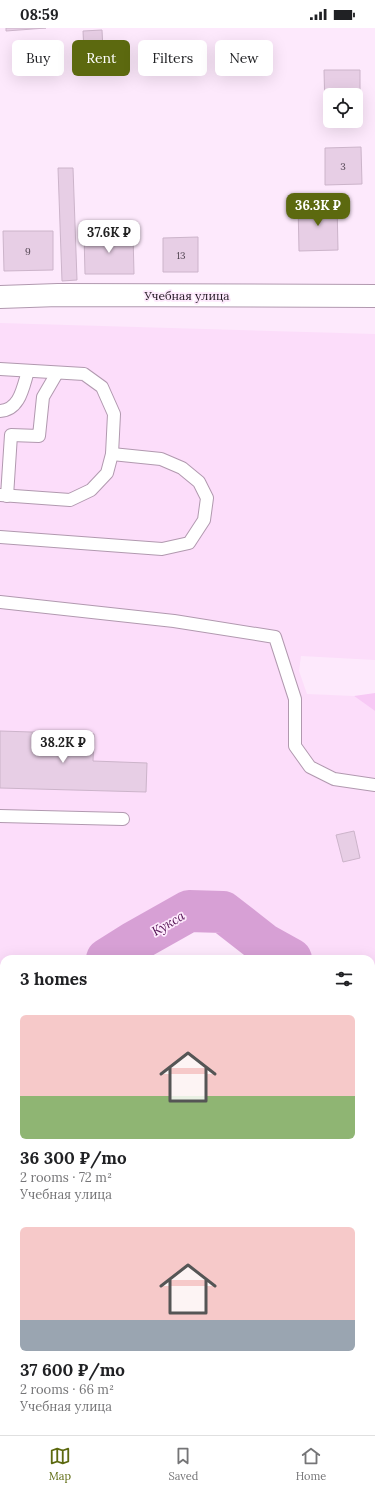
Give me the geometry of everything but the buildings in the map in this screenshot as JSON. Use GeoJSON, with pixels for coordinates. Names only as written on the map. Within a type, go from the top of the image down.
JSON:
{"type":"FeatureCollection","features":[{"type":"Feature","properties":{"kind":"street","name":"Учебная улица"},"geometry":{"type":"LineString","coordinates":[[0,297],[58,295],[375,296]]}},
{"type":"Feature","properties":{"kind":"lane"},"geometry":{"type":"LineString","coordinates":[[0,370],[84,374],[102,387],[114,414],[112,454],[107,473],[91,490],[70,500],[4,496],[11,435],[39,436],[43,397],[57,373]]}},
{"type":"Feature","properties":{"kind":"lane"},"geometry":{"type":"LineString","coordinates":[[0,411],[8,411],[18,401],[28,371]]}},
{"type":"Feature","properties":{"kind":"lane"},"geometry":{"type":"LineString","coordinates":[[0,537],[162,549],[189,543],[204,520],[207,498],[199,482],[182,468],[161,459],[112,454]]}},
{"type":"Feature","properties":{"kind":"lane"},"geometry":{"type":"LineString","coordinates":[[0,602],[174,621],[275,637],[295,699],[295,746],[310,767],[334,779],[375,785]]}},
{"type":"Feature","properties":{"kind":"lane"},"geometry":{"type":"LineString","coordinates":[[0,816],[124,819]]}},
{"type":"Feature","properties":{"kind":"shaded area"},"geometry":{"type":"Polygon","coordinates":[[[0,323],[375,334],[375,660],[301,656],[299,671],[307,694],[354,696],[375,711],[375,955],[296,955],[267,938],[227,907],[189,904],[130,936],[99,955],[0,955],[0,323]]]}},
{"type":"Feature","properties":{"kind":"shaded area"},"geometry":{"type":"Polygon","coordinates":[[[375,693],[375,711],[354,696],[375,693]]]}},
{"type":"Feature","properties":{"kind":"waterway","name":"Кукса"},"geometry":{"type":"LineString","coordinates":[[113,955],[189,911],[223,912],[264,944],[284,955]]}}]}
